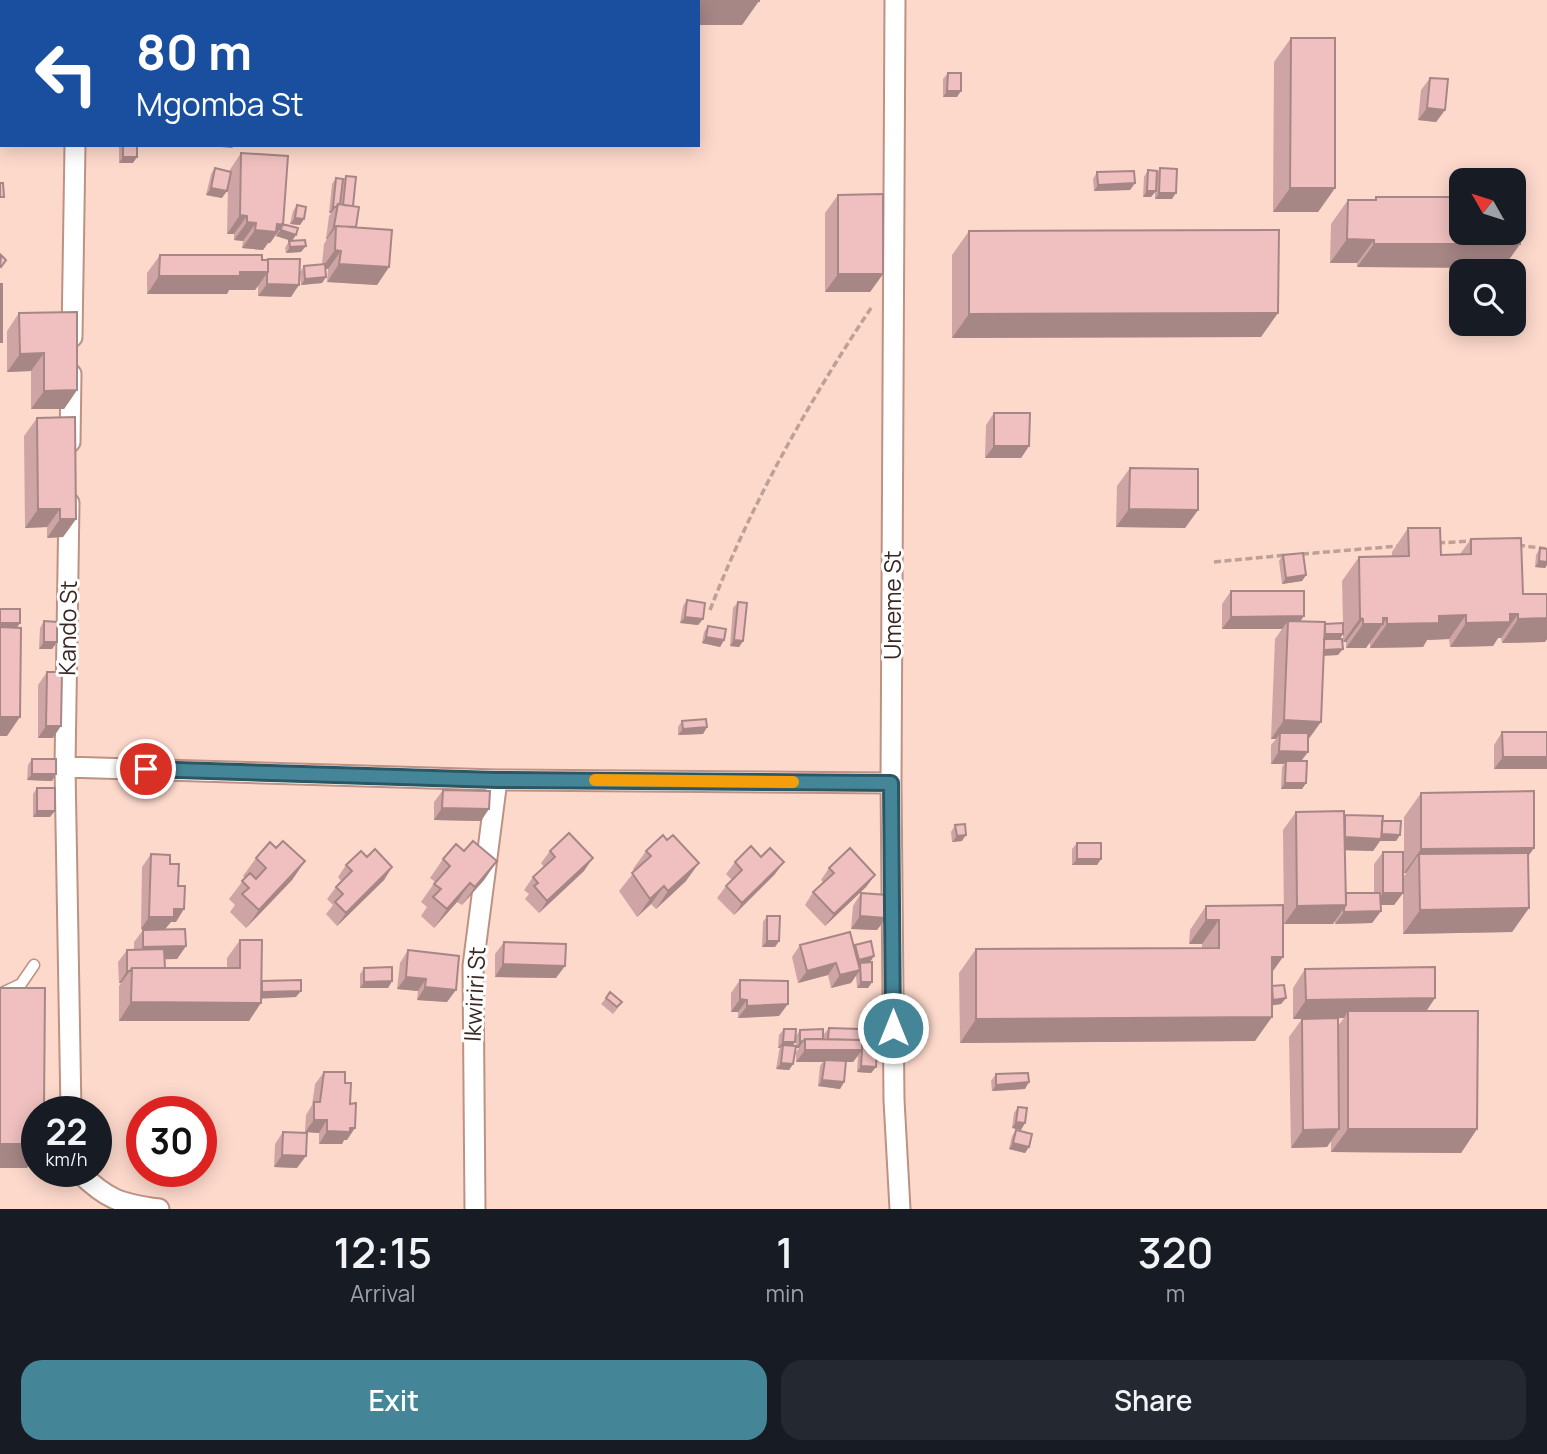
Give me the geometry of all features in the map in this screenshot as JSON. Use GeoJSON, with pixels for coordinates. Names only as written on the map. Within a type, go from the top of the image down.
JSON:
{"type":"FeatureCollection","features":[{"type":"Feature","properties":{"kind":"street","name":"Umeme St"},"geometry":{"type":"LineString","coordinates":[[895,0],[891,783],[894,1100],[900,1209]]}},
{"type":"Feature","properties":{"kind":"street","name":"Kando St"},"geometry":{"type":"LineString","coordinates":[[71,1096],[65,767],[75,147]]}},
{"type":"Feature","properties":{"kind":"street"},"geometry":{"type":"LineString","coordinates":[[65,767],[497,780],[891,783]]}},
{"type":"Feature","properties":{"kind":"street","name":"Ikwiriri St"},"geometry":{"type":"LineString","coordinates":[[475,1209],[473,966],[497,780]]}},
{"type":"Feature","properties":{"kind":"street"},"geometry":{"type":"LineString","coordinates":[[95,1187],[124,1205],[159,1209]]}},
{"type":"Feature","properties":{"kind":"lane"},"geometry":{"type":"LineString","coordinates":[[0,995],[21,984],[34,964]]}},
{"type":"Feature","properties":{"kind":"path"},"geometry":{"type":"LineString","coordinates":[[710,610],[736,544],[787,444],[894,274]]}},
{"type":"Feature","properties":{"kind":"path"},"geometry":{"type":"LineString","coordinates":[[1437,543],[1479,541]]}},
{"type":"Feature","properties":{"kind":"path"},"geometry":{"type":"LineString","coordinates":[[1214,562],[1409,545]]}},
{"type":"Feature","properties":{"kind":"path"},"geometry":{"type":"LineString","coordinates":[[1516,545],[1547,549]]}},
{"type":"Feature","properties":{"kind":"building"},"geometry":{"type":"Polygon","coordinates":[[[700,0],[759,0],[700,0],[700,0]]]}},
{"type":"Feature","properties":{"kind":"building"},"geometry":{"type":"Polygon","coordinates":[[[1291,38],[1335,38],[1335,188],[1290,188],[1291,38]]]}},
{"type":"Feature","properties":{"kind":"building"},"geometry":{"type":"Polygon","coordinates":[[[948,73],[961,73],[961,91],[947,91],[948,73]]]}},
{"type":"Feature","properties":{"kind":"building"},"geometry":{"type":"Polygon","coordinates":[[[1430,78],[1448,79],[1445,110],[1427,108],[1430,78]]]}},
{"type":"Feature","properties":{"kind":"building"},"geometry":{"type":"Polygon","coordinates":[[[123,147],[137,147],[137,157],[123,157],[123,147]]]}},
{"type":"Feature","properties":{"kind":"building"},"geometry":{"type":"Polygon","coordinates":[[[241,153],[288,156],[283,225],[277,224],[276,232],[255,230],[256,223],[247,222],[247,216],[240,215],[241,153]]]}},
{"type":"Feature","properties":{"kind":"building"},"geometry":{"type":"Polygon","coordinates":[[[215,168],[231,172],[227,191],[211,188],[215,168]]]}},
{"type":"Feature","properties":{"kind":"building"},"geometry":{"type":"Polygon","coordinates":[[[1160,168],[1177,169],[1176,193],[1159,193],[1160,168]]]}},
{"type":"Feature","properties":{"kind":"building"},"geometry":{"type":"Polygon","coordinates":[[[1148,170],[1157,171],[1156,191],[1147,191],[1148,170]]]}},
{"type":"Feature","properties":{"kind":"building"},"geometry":{"type":"Polygon","coordinates":[[[1134,171],[1135,183],[1098,185],[1097,172],[1134,171]]]}},
{"type":"Feature","properties":{"kind":"building"},"geometry":{"type":"Polygon","coordinates":[[[346,176],[356,177],[353,206],[343,205],[346,176]]]}},
{"type":"Feature","properties":{"kind":"building"},"geometry":{"type":"Polygon","coordinates":[[[336,178],[343,179],[340,204],[333,207],[336,178]]]}},
{"type":"Feature","properties":{"kind":"building"},"geometry":{"type":"Polygon","coordinates":[[[0,183],[3,183],[4,197],[0,197],[0,183]]]}},
{"type":"Feature","properties":{"kind":"building"},"geometry":{"type":"Polygon","coordinates":[[[883,194],[883,274],[838,274],[838,195],[883,194]]]}},
{"type":"Feature","properties":{"kind":"building"},"geometry":{"type":"Polygon","coordinates":[[[1376,197],[1449,197],[1449,244],[1374,244],[1374,240],[1347,239],[1348,200],[1376,200],[1376,197]]]}},
{"type":"Feature","properties":{"kind":"building"},"geometry":{"type":"Polygon","coordinates":[[[338,204],[359,207],[356,227],[334,226],[338,204]]]}},
{"type":"Feature","properties":{"kind":"building"},"geometry":{"type":"Polygon","coordinates":[[[297,205],[306,207],[304,219],[295,218],[297,205]]]}},
{"type":"Feature","properties":{"kind":"building"},"geometry":{"type":"Polygon","coordinates":[[[282,224],[298,228],[296,235],[281,230],[282,224]]]}},
{"type":"Feature","properties":{"kind":"building"},"geometry":{"type":"Polygon","coordinates":[[[336,226],[392,230],[389,267],[339,264],[341,251],[335,250],[336,226]]]}},
{"type":"Feature","properties":{"kind":"building"},"geometry":{"type":"Polygon","coordinates":[[[1279,230],[1278,313],[969,314],[969,231],[1279,230]]]}},
{"type":"Feature","properties":{"kind":"building"},"geometry":{"type":"Polygon","coordinates":[[[305,240],[306,246],[290,247],[289,241],[305,240]]]}},
{"type":"Feature","properties":{"kind":"building"},"geometry":{"type":"Polygon","coordinates":[[[1,255],[6,260],[1,267],[0,266],[1,255]]]}},
{"type":"Feature","properties":{"kind":"building"},"geometry":{"type":"Polygon","coordinates":[[[160,255],[262,255],[262,260],[268,260],[268,272],[240,272],[240,276],[159,276],[160,255]]]}},
{"type":"Feature","properties":{"kind":"building"},"geometry":{"type":"Polygon","coordinates":[[[268,259],[300,259],[299,285],[267,284],[268,259]]]}},
{"type":"Feature","properties":{"kind":"building"},"geometry":{"type":"Polygon","coordinates":[[[325,264],[326,277],[305,279],[304,266],[325,264]]]}},
{"type":"Feature","properties":{"kind":"building"},"geometry":{"type":"Polygon","coordinates":[[[2,284],[2,342],[0,342],[2,284]]]}},
{"type":"Feature","properties":{"kind":"building"},"geometry":{"type":"Polygon","coordinates":[[[77,312],[77,390],[44,391],[44,353],[20,354],[19,313],[77,312]]]}},
{"type":"Feature","properties":{"kind":"building"},"geometry":{"type":"Polygon","coordinates":[[[994,413],[1030,413],[1029,446],[994,446],[994,413]]]}},
{"type":"Feature","properties":{"kind":"building"},"geometry":{"type":"Polygon","coordinates":[[[75,417],[76,519],[60,519],[60,509],[38,509],[37,418],[75,417]]]}},
{"type":"Feature","properties":{"kind":"building"},"geometry":{"type":"Polygon","coordinates":[[[1130,468],[1198,469],[1198,510],[1129,509],[1130,468]]]}},
{"type":"Feature","properties":{"kind":"building"},"geometry":{"type":"Polygon","coordinates":[[[1408,528],[1440,528],[1441,555],[1471,554],[1471,539],[1521,538],[1523,594],[1547,594],[1547,618],[1518,619],[1518,614],[1510,614],[1510,622],[1466,623],[1466,615],[1439,616],[1439,623],[1387,624],[1387,618],[1383,618],[1383,624],[1363,624],[1363,619],[1360,618],[1359,557],[1409,556],[1408,528]]]}},
{"type":"Feature","properties":{"kind":"building"},"geometry":{"type":"Polygon","coordinates":[[[1540,548],[1547,549],[1547,562],[1539,561],[1540,548]]]}},
{"type":"Feature","properties":{"kind":"building"},"geometry":{"type":"Polygon","coordinates":[[[1303,553],[1306,575],[1286,578],[1283,555],[1303,553]]]}},
{"type":"Feature","properties":{"kind":"building"},"geometry":{"type":"Polygon","coordinates":[[[1231,591],[1304,591],[1304,616],[1231,617],[1231,591]]]}},
{"type":"Feature","properties":{"kind":"building"},"geometry":{"type":"Polygon","coordinates":[[[687,600],[705,603],[703,619],[685,617],[687,600]]]}},
{"type":"Feature","properties":{"kind":"building"},"geometry":{"type":"Polygon","coordinates":[[[738,602],[747,603],[743,641],[734,640],[738,602]]]}},
{"type":"Feature","properties":{"kind":"building"},"geometry":{"type":"Polygon","coordinates":[[[0,609],[20,609],[20,623],[0,623],[0,609]]]}},
{"type":"Feature","properties":{"kind":"building"},"geometry":{"type":"Polygon","coordinates":[[[44,621],[57,622],[57,642],[44,642],[44,621]]]}},
{"type":"Feature","properties":{"kind":"building"},"geometry":{"type":"Polygon","coordinates":[[[1288,621],[1325,622],[1321,722],[1284,720],[1288,621]]]}},
{"type":"Feature","properties":{"kind":"building"},"geometry":{"type":"Polygon","coordinates":[[[1343,623],[1343,634],[1325,634],[1325,624],[1343,623]]]}},
{"type":"Feature","properties":{"kind":"building"},"geometry":{"type":"Polygon","coordinates":[[[708,626],[726,629],[724,640],[706,637],[708,626]]]}},
{"type":"Feature","properties":{"kind":"building"},"geometry":{"type":"Polygon","coordinates":[[[0,627],[21,628],[20,717],[0,717],[0,627]]]}},
{"type":"Feature","properties":{"kind":"building"},"geometry":{"type":"Polygon","coordinates":[[[1324,639],[1342,639],[1343,649],[1324,650],[1324,639]]]}},
{"type":"Feature","properties":{"kind":"building"},"geometry":{"type":"Polygon","coordinates":[[[47,672],[62,672],[61,726],[46,726],[47,672]]]}},
{"type":"Feature","properties":{"kind":"building"},"geometry":{"type":"Polygon","coordinates":[[[706,719],[707,727],[683,729],[682,721],[706,719]]]}},
{"type":"Feature","properties":{"kind":"building"},"geometry":{"type":"Polygon","coordinates":[[[1502,732],[1547,732],[1547,757],[1503,757],[1502,732]]]}},
{"type":"Feature","properties":{"kind":"building"},"geometry":{"type":"Polygon","coordinates":[[[1280,733],[1308,733],[1308,752],[1279,751],[1280,733]]]}},
{"type":"Feature","properties":{"kind":"building"},"geometry":{"type":"Polygon","coordinates":[[[32,759],[56,759],[56,774],[32,774],[32,759]]]}},
{"type":"Feature","properties":{"kind":"building"},"geometry":{"type":"Polygon","coordinates":[[[1286,761],[1307,761],[1306,783],[1285,783],[1286,761]]]}},
{"type":"Feature","properties":{"kind":"building"},"geometry":{"type":"Polygon","coordinates":[[[37,788],[55,788],[55,811],[37,811],[37,788]]]}},
{"type":"Feature","properties":{"kind":"building"},"geometry":{"type":"Polygon","coordinates":[[[443,790],[490,791],[489,809],[442,808],[443,790]]]}},
{"type":"Feature","properties":{"kind":"building"},"geometry":{"type":"Polygon","coordinates":[[[1534,791],[1534,848],[1421,849],[1421,793],[1534,791]]]}},
{"type":"Feature","properties":{"kind":"building"},"geometry":{"type":"Polygon","coordinates":[[[1344,811],[1346,905],[1297,906],[1296,812],[1344,811]]]}},
{"type":"Feature","properties":{"kind":"building"},"geometry":{"type":"Polygon","coordinates":[[[1345,815],[1383,816],[1381,839],[1345,837],[1345,815]]]}},
{"type":"Feature","properties":{"kind":"building"},"geometry":{"type":"Polygon","coordinates":[[[1382,821],[1401,821],[1400,835],[1382,834],[1382,821]]]}},
{"type":"Feature","properties":{"kind":"building"},"geometry":{"type":"Polygon","coordinates":[[[965,824],[966,835],[957,836],[955,825],[965,824]]]}},
{"type":"Feature","properties":{"kind":"building"},"geometry":{"type":"Polygon","coordinates":[[[569,833],[593,858],[547,901],[534,886],[538,883],[533,877],[555,857],[550,851],[569,833]]]}},
{"type":"Feature","properties":{"kind":"building"},"geometry":{"type":"Polygon","coordinates":[[[663,835],[667,840],[673,835],[699,863],[668,891],[664,886],[650,899],[632,873],[651,856],[646,851],[663,835]]]}},
{"type":"Feature","properties":{"kind":"building"},"geometry":{"type":"Polygon","coordinates":[[[283,841],[305,861],[259,910],[242,894],[249,888],[242,881],[250,873],[256,879],[266,868],[256,858],[270,842],[276,848],[283,841]]]}},
{"type":"Feature","properties":{"kind":"building"},"geometry":{"type":"Polygon","coordinates":[[[473,841],[497,861],[475,887],[470,883],[447,909],[433,897],[441,889],[434,884],[450,866],[443,859],[456,844],[464,851],[473,841]]]}},
{"type":"Feature","properties":{"kind":"building"},"geometry":{"type":"Polygon","coordinates":[[[1077,843],[1101,843],[1101,859],[1077,859],[1077,843]]]}},
{"type":"Feature","properties":{"kind":"building"},"geometry":{"type":"Polygon","coordinates":[[[751,846],[761,857],[770,848],[784,862],[742,903],[726,886],[742,870],[735,862],[751,846]]]}},
{"type":"Feature","properties":{"kind":"building"},"geometry":{"type":"Polygon","coordinates":[[[850,848],[875,875],[834,914],[813,892],[834,873],[829,868],[850,848]]]}},
{"type":"Feature","properties":{"kind":"building"},"geometry":{"type":"Polygon","coordinates":[[[375,849],[392,867],[346,913],[335,902],[343,894],[336,887],[352,871],[346,865],[361,851],[367,857],[375,849]]]}},
{"type":"Feature","properties":{"kind":"building"},"geometry":{"type":"Polygon","coordinates":[[[1383,852],[1403,852],[1403,893],[1383,893],[1383,852]]]}},
{"type":"Feature","properties":{"kind":"building"},"geometry":{"type":"Polygon","coordinates":[[[1528,853],[1529,908],[1420,910],[1419,854],[1528,853]]]}},
{"type":"Feature","properties":{"kind":"building"},"geometry":{"type":"Polygon","coordinates":[[[151,854],[170,855],[170,864],[179,864],[178,886],[185,886],[184,909],[174,909],[174,917],[149,917],[151,854]]]}},
{"type":"Feature","properties":{"kind":"building"},"geometry":{"type":"Polygon","coordinates":[[[861,893],[887,895],[886,918],[860,916],[861,893]]]}},
{"type":"Feature","properties":{"kind":"building"},"geometry":{"type":"Polygon","coordinates":[[[1346,893],[1380,893],[1381,911],[1344,912],[1346,893]]]}},
{"type":"Feature","properties":{"kind":"building"},"geometry":{"type":"Polygon","coordinates":[[[1283,905],[1283,957],[1272,957],[1272,1017],[976,1019],[976,949],[1219,948],[1219,920],[1206,920],[1206,906],[1283,905]]]}},
{"type":"Feature","properties":{"kind":"building"},"geometry":{"type":"Polygon","coordinates":[[[767,916],[780,916],[779,941],[767,941],[767,916]]]}},
{"type":"Feature","properties":{"kind":"building"},"geometry":{"type":"Polygon","coordinates":[[[185,929],[186,946],[143,947],[143,930],[185,929]]]}},
{"type":"Feature","properties":{"kind":"building"},"geometry":{"type":"Polygon","coordinates":[[[850,932],[860,970],[840,975],[836,963],[807,971],[800,945],[850,932]]]}},
{"type":"Feature","properties":{"kind":"building"},"geometry":{"type":"Polygon","coordinates":[[[240,940],[262,940],[261,1003],[131,1002],[132,968],[240,968],[240,940]]]}},
{"type":"Feature","properties":{"kind":"building"},"geometry":{"type":"Polygon","coordinates":[[[871,941],[874,956],[859,960],[855,945],[871,941]]]}},
{"type":"Feature","properties":{"kind":"building"},"geometry":{"type":"Polygon","coordinates":[[[504,942],[566,944],[565,966],[503,964],[504,942]]]}},
{"type":"Feature","properties":{"kind":"building"},"geometry":{"type":"Polygon","coordinates":[[[164,949],[165,968],[132,968],[127,971],[127,950],[164,949]]]}},
{"type":"Feature","properties":{"kind":"building"},"geometry":{"type":"Polygon","coordinates":[[[408,950],[459,956],[456,990],[425,987],[426,979],[406,977],[408,950]]]}},
{"type":"Feature","properties":{"kind":"building"},"geometry":{"type":"Polygon","coordinates":[[[872,962],[872,982],[861,982],[860,963],[872,962]]]}},
{"type":"Feature","properties":{"kind":"building"},"geometry":{"type":"Polygon","coordinates":[[[392,967],[392,981],[364,982],[364,968],[392,967]]]}},
{"type":"Feature","properties":{"kind":"building"},"geometry":{"type":"Polygon","coordinates":[[[1435,967],[1435,998],[1306,1000],[1305,969],[1435,967]]]}},
{"type":"Feature","properties":{"kind":"building"},"geometry":{"type":"Polygon","coordinates":[[[301,980],[301,991],[262,992],[262,981],[301,980]]]}},
{"type":"Feature","properties":{"kind":"building"},"geometry":{"type":"Polygon","coordinates":[[[740,980],[788,981],[788,1004],[747,1006],[747,1000],[740,999],[740,980]]]}},
{"type":"Feature","properties":{"kind":"building"},"geometry":{"type":"Polygon","coordinates":[[[1284,985],[1286,998],[1273,1000],[1272,986],[1284,985]]]}},
{"type":"Feature","properties":{"kind":"building"},"geometry":{"type":"Polygon","coordinates":[[[0,988],[45,988],[44,1096],[21,1096],[21,1144],[0,1144],[0,988]]]}},
{"type":"Feature","properties":{"kind":"building"},"geometry":{"type":"Polygon","coordinates":[[[610,992],[622,1002],[617,1007],[606,998],[610,992]]]}},
{"type":"Feature","properties":{"kind":"building"},"geometry":{"type":"Polygon","coordinates":[[[1348,1011],[1478,1011],[1477,1129],[1348,1129],[1348,1011]]]}},
{"type":"Feature","properties":{"kind":"building"},"geometry":{"type":"Polygon","coordinates":[[[1338,1018],[1339,1129],[1303,1130],[1302,1019],[1338,1018]]]}},
{"type":"Feature","properties":{"kind":"building"},"geometry":{"type":"Polygon","coordinates":[[[829,1028],[860,1029],[860,1040],[828,1039],[829,1028]]]}},
{"type":"Feature","properties":{"kind":"building"},"geometry":{"type":"Polygon","coordinates":[[[784,1029],[796,1029],[795,1042],[783,1042],[784,1029]]]}},
{"type":"Feature","properties":{"kind":"building"},"geometry":{"type":"Polygon","coordinates":[[[823,1029],[823,1039],[805,1039],[800,1042],[800,1030],[823,1029]]]}},
{"type":"Feature","properties":{"kind":"building"},"geometry":{"type":"Polygon","coordinates":[[[863,1036],[878,1036],[876,1067],[861,1066],[863,1036]]]}},
{"type":"Feature","properties":{"kind":"building"},"geometry":{"type":"Polygon","coordinates":[[[805,1039],[862,1040],[862,1050],[805,1050],[805,1039]]]}},
{"type":"Feature","properties":{"kind":"building"},"geometry":{"type":"Polygon","coordinates":[[[783,1045],[796,1046],[793,1064],[781,1063],[783,1045]]]}},
{"type":"Feature","properties":{"kind":"building"},"geometry":{"type":"Polygon","coordinates":[[[825,1060],[846,1061],[844,1082],[822,1080],[825,1060]]]}},
{"type":"Feature","properties":{"kind":"building"},"geometry":{"type":"Polygon","coordinates":[[[324,1072],[345,1072],[345,1083],[351,1083],[350,1104],[356,1103],[355,1128],[350,1128],[350,1132],[327,1131],[327,1120],[314,1120],[314,1102],[320,1102],[324,1072]]]}},
{"type":"Feature","properties":{"kind":"building"},"geometry":{"type":"Polygon","coordinates":[[[1028,1073],[1029,1082],[996,1085],[996,1074],[1028,1073]]]}},
{"type":"Feature","properties":{"kind":"building"},"geometry":{"type":"Polygon","coordinates":[[[1018,1107],[1027,1108],[1025,1123],[1016,1122],[1018,1107]]]}},
{"type":"Feature","properties":{"kind":"building"},"geometry":{"type":"Polygon","coordinates":[[[1016,1130],[1032,1134],[1029,1147],[1013,1143],[1016,1130]]]}},
{"type":"Feature","properties":{"kind":"building"},"geometry":{"type":"Polygon","coordinates":[[[283,1132],[307,1133],[306,1156],[282,1155],[283,1132]]]}},
{"type":"Feature","properties":{"kind":"slow traffic"},"geometry":{"type":"LineString","coordinates":[[595,780],[793,782]]}},
{"type":"Feature","properties":{"kind":"route"},"geometry":{"type":"LineString","coordinates":[[146,769],[497,780],[891,783],[893,1028]]}}]}
